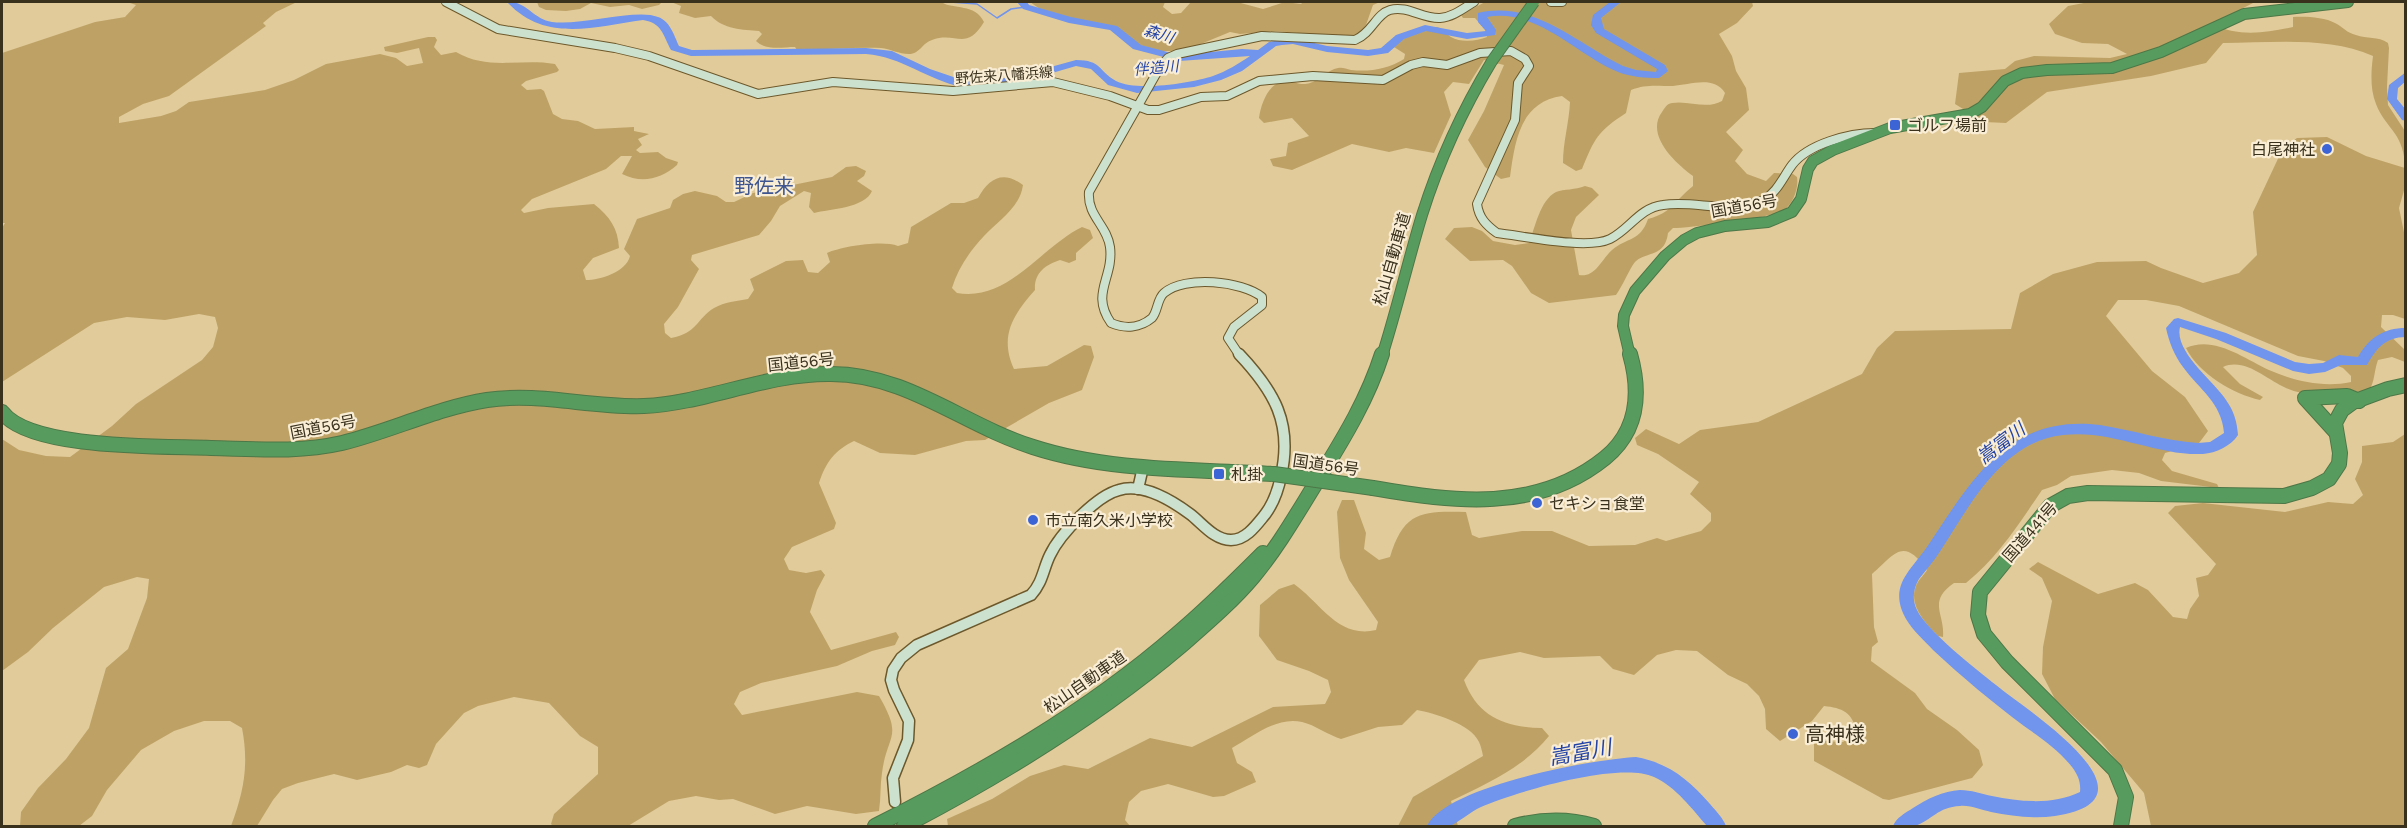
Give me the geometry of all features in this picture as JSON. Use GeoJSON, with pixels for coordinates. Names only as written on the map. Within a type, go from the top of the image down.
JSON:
{"type":"FeatureCollection","features":[{"type":"Feature","properties":{"kind":"highway","name":"松山自動車道"},"geometry":{"type":"LineString","coordinates":[[904,826],[1035,755],[1116,700],[1239,593],[1256,574],[1338,447],[1372,384],[1388,341],[1431,188],[1453,134],[1492,61],[1534,2]]}},
{"type":"Feature","properties":{"kind":"highway","name":"国道56号"},"geometry":{"type":"LineString","coordinates":[[2,412],[4,416],[26,429],[52,437],[111,443],[292,451],[322,448],[358,439],[420,418],[488,400],[555,397],[624,405],[658,405],[691,400],[782,378],[824,373],[884,380],[915,391],[999,435],[1070,458],[1143,467],[1274,474],[1452,500],[1495,500],[1547,492],[1581,477],[1601,463],[1621,443],[1634,417],[1637,396],[1635,373],[1623,325],[1623,313],[1631,296],[1644,280],[1683,241],[1700,231],[1767,221],[1794,212],[1800,204],[1806,170],[1812,162],[1823,155],[1898,126],[1969,115],[1980,110],[2001,83],[2022,73],[2114,68],[2176,45],[2244,14],[2259,10],[2348,2]]}},
{"type":"Feature","properties":{"kind":"highway"},"geometry":{"type":"LineString","coordinates":[[2335,431],[2334,425],[2339,412],[2349,404],[2406,385]]}},
{"type":"Feature","properties":{"kind":"highway"},"geometry":{"type":"LineString","coordinates":[[2335,431],[2305,398],[2346,396],[2359,400]]}},
{"type":"Feature","properties":{"kind":"highway","name":"国道441号"},"geometry":{"type":"LineString","coordinates":[[2121,826],[2127,807],[2124,787],[2114,767],[2055,712],[1989,641],[1979,624],[1977,606],[1980,592],[2059,498],[2088,493],[2283,496],[2305,492],[2324,484],[2336,472],[2340,454],[2335,431]]}},
{"type":"Feature","properties":{"kind":"highway","name":"松山自動車道"},"geometry":{"type":"LineString","coordinates":[[875,826],[1017,749],[1107,691],[1200,612],[1253,563],[1286,528]]}},
{"type":"Feature","properties":{"kind":"highway"},"geometry":{"type":"LineString","coordinates":[[1515,826],[1555,818],[1578,820],[1594,826]]}},
{"type":"Feature","properties":{"kind":"main road","name":"野佐来八幡浜線"},"geometry":{"type":"LineString","coordinates":[[446,2],[498,29],[615,48],[686,68],[752,94],[774,93],[832,82],[969,91],[1034,82],[1053,82],[1110,96],[1137,108],[1159,110],[1200,97],[1227,96],[1259,81],[1322,76],[1383,80],[1423,62],[1447,65],[1473,55],[1511,51],[1525,59],[1529,66],[1518,83],[1515,120],[1477,204],[1478,213],[1487,226],[1497,233],[1590,244],[1602,243],[1616,237],[1641,213],[1651,207],[1675,204],[1737,205],[1762,200],[1771,195],[1804,153],[1844,137],[1867,132],[1875,133]]}},
{"type":"Feature","properties":{"kind":"main road"},"geometry":{"type":"LineString","coordinates":[[895,802],[893,780],[909,733],[908,717],[892,689],[891,678],[903,654],[917,645],[1031,595],[1042,583],[1049,556],[1060,539],[1110,492],[1138,489],[1188,513],[1216,535],[1227,540],[1239,539],[1247,535],[1274,502],[1286,461],[1287,442],[1281,417],[1267,385],[1233,349],[1228,339],[1234,327],[1262,305],[1262,297],[1257,291],[1234,283],[1201,283],[1176,288],[1165,293],[1160,299],[1156,313],[1151,319],[1126,327],[1111,323],[1101,309],[1100,298],[1111,250],[1105,233],[1091,213],[1089,192],[1160,67],[1168,58],[1176,54],[1262,36],[1355,40],[1369,35],[1381,15],[1386,12],[1398,9],[1438,18],[1451,15],[1474,2]]}},
{"type":"Feature","properties":{"kind":"main road"},"geometry":{"type":"LineString","coordinates":[[1551,2],[1562,2]]}},
{"type":"Feature","properties":{"kind":"main road"},"geometry":{"type":"LineString","coordinates":[[1138,489],[1143,467]]}},
{"type":"Feature","properties":{"kind":"shaded area"},"geometry":{"type":"Polygon","coordinates":[[[127,2],[297,2],[276,12],[263,23],[266,26],[169,96],[143,104],[119,117],[119,123],[161,116],[176,111],[189,102],[265,90],[294,80],[326,64],[380,54],[396,58],[407,66],[423,63],[419,48],[397,53],[385,51],[384,47],[428,37],[435,37],[437,40],[434,47],[441,55],[456,52],[468,58],[492,63],[555,64],[559,70],[557,72],[526,81],[521,85],[527,90],[541,89],[544,91],[553,114],[562,119],[578,121],[595,129],[634,127],[634,131],[649,134],[638,139],[642,145],[636,150],[640,153],[658,152],[678,162],[671,170],[658,177],[637,179],[622,174],[632,156],[621,156],[606,169],[532,199],[521,210],[524,213],[548,208],[594,204],[605,214],[615,229],[619,248],[593,258],[583,270],[586,280],[605,277],[618,271],[628,262],[630,256],[624,249],[637,219],[670,208],[673,200],[683,194],[695,191],[717,196],[726,202],[734,202],[753,193],[832,177],[846,167],[856,166],[866,171],[864,176],[857,181],[872,191],[862,201],[846,207],[814,213],[809,207],[811,193],[804,191],[780,206],[759,235],[692,255],[691,260],[699,269],[678,307],[664,324],[665,333],[671,338],[687,333],[714,308],[748,299],[754,290],[750,279],[786,261],[803,260],[808,272],[818,273],[830,262],[827,253],[834,250],[863,245],[898,246],[908,243],[911,227],[951,203],[964,203],[978,198],[987,185],[997,178],[1016,180],[1023,185],[1021,193],[1008,214],[984,236],[965,260],[952,288],[957,293],[975,294],[992,289],[1023,271],[1067,236],[1082,227],[1090,230],[1093,238],[1076,253],[1076,260],[1069,263],[1060,260],[1042,270],[1036,279],[1035,290],[1020,308],[1008,336],[1014,369],[1047,366],[1084,345],[1091,346],[1094,357],[1082,390],[1049,403],[985,440],[966,441],[915,455],[880,453],[854,441],[832,458],[819,483],[836,523],[834,529],[792,547],[784,559],[789,570],[806,573],[821,570],[825,575],[810,612],[831,650],[896,632],[899,637],[895,645],[872,651],[837,666],[761,683],[740,692],[734,704],[742,715],[857,692],[879,696],[891,721],[892,736],[884,760],[879,811],[856,814],[807,806],[775,814],[733,799],[719,800],[696,796],[669,801],[628,826],[553,826],[551,824],[554,814],[598,774],[598,747],[580,736],[549,703],[514,697],[478,706],[464,713],[436,744],[427,765],[419,768],[407,765],[391,772],[357,780],[334,774],[282,789],[257,826],[231,826],[244,778],[245,754],[242,728],[230,721],[204,721],[174,731],[141,750],[107,790],[92,816],[79,826],[20,826],[21,812],[38,788],[66,759],[89,728],[106,668],[128,649],[147,598],[149,579],[137,577],[104,587],[53,628],[28,652],[2,671],[2,439],[19,450],[46,456],[70,457],[112,426],[136,404],[202,360],[213,347],[218,328],[215,317],[199,314],[165,320],[127,317],[94,323],[2,382],[2,228],[5,223],[2,223],[2,53],[95,22],[125,17],[136,5],[127,2]]]}},
{"type":"Feature","properties":{"kind":"shaded area"},"geometry":{"type":"Polygon","coordinates":[[[537,2],[662,2],[659,5],[642,9],[629,5],[610,7],[591,3],[580,9],[566,11],[546,10],[539,7],[537,2]]]}},
{"type":"Feature","properties":{"kind":"shaded area"},"geometry":{"type":"Polygon","coordinates":[[[671,2],[941,2],[970,9],[984,22],[978,31],[966,39],[932,40],[913,54],[881,48],[797,50],[795,47],[765,46],[756,41],[762,34],[759,31],[727,26],[711,16],[695,18],[679,13],[681,6],[671,2]]]}},
{"type":"Feature","properties":{"kind":"shaded area"},"geometry":{"type":"Polygon","coordinates":[[[1030,2],[1165,2],[1163,7],[1172,14],[1181,13],[1191,2],[1237,2],[1263,9],[1285,2],[1301,4],[1303,2],[1380,2],[1373,5],[1366,25],[1359,34],[1347,37],[1275,31],[1240,34],[1230,32],[1196,46],[1177,51],[1161,51],[1136,44],[1118,29],[1059,18],[1047,14],[1030,2]]]}},
{"type":"Feature","properties":{"kind":"shaded area"},"geometry":{"type":"Polygon","coordinates":[[[1485,2],[1752,2],[1753,6],[1737,23],[1719,34],[1746,88],[1749,110],[1726,132],[1743,150],[1735,161],[1747,174],[1766,181],[1774,173],[1793,174],[1797,177],[1793,200],[1784,210],[1777,213],[1749,219],[1673,228],[1668,233],[1663,247],[1635,262],[1616,295],[1549,303],[1531,293],[1512,266],[1503,260],[1470,261],[1445,239],[1454,228],[1472,227],[1482,231],[1493,241],[1515,245],[1529,243],[1542,208],[1550,196],[1559,191],[1585,186],[1592,188],[1599,195],[1576,217],[1571,230],[1579,275],[1589,274],[1612,250],[1641,232],[1648,219],[1668,210],[1693,186],[1693,176],[1664,148],[1657,130],[1658,121],[1667,105],[1678,102],[1716,104],[1722,101],[1725,93],[1714,84],[1701,82],[1673,86],[1647,86],[1631,90],[1626,113],[1598,136],[1582,169],[1576,171],[1563,163],[1570,102],[1562,96],[1548,100],[1537,106],[1522,125],[1514,150],[1510,177],[1501,179],[1485,167],[1468,140],[1484,111],[1504,65],[1484,60],[1469,84],[1453,82],[1444,92],[1451,115],[1434,153],[1406,148],[1389,152],[1352,144],[1292,170],[1273,166],[1270,159],[1286,156],[1288,143],[1309,136],[1292,118],[1264,123],[1259,118],[1264,100],[1275,85],[1287,81],[1307,84],[1338,68],[1365,71],[1392,65],[1404,59],[1405,54],[1394,47],[1407,36],[1424,28],[1440,28],[1451,37],[1464,41],[1487,37],[1485,30],[1475,18],[1463,18],[1461,15],[1485,2]]]}},
{"type":"Feature","properties":{"kind":"shaded area"},"geometry":{"type":"Polygon","coordinates":[[[2089,2],[2255,2],[2212,24],[2232,31],[2262,32],[2293,27],[2293,17],[2314,17],[2331,21],[2353,34],[2376,38],[2388,43],[2388,105],[2405,131],[2405,163],[2397,137],[2380,112],[2374,98],[2373,56],[2356,50],[2319,43],[2223,43],[2206,63],[2151,76],[2047,92],[2006,123],[1984,122],[1955,104],[1959,73],[2005,69],[2015,61],[2034,56],[2110,58],[2127,54],[2108,44],[2082,43],[2055,34],[2049,24],[2068,6],[2089,2]]]}},
{"type":"Feature","properties":{"kind":"shaded area"},"geometry":{"type":"Polygon","coordinates":[[[2327,137],[2366,156],[2405,168],[2405,187],[2399,208],[2405,237],[2405,319],[2393,315],[2382,315],[2381,327],[2405,350],[2405,362],[2392,357],[2378,360],[2369,391],[2327,394],[2305,393],[2286,388],[2248,367],[2231,365],[2223,367],[2240,384],[2263,397],[2260,400],[2239,393],[2218,382],[2199,366],[2186,348],[2207,344],[2218,346],[2279,374],[2319,384],[2351,382],[2351,376],[2343,368],[2324,361],[2298,356],[2179,306],[2146,300],[2118,300],[2106,316],[2152,371],[2185,397],[2208,431],[2199,443],[2165,453],[2162,460],[2172,471],[2217,484],[2219,488],[2161,481],[2139,473],[2112,470],[2071,476],[2057,485],[2042,490],[2007,540],[1978,573],[1966,583],[1954,583],[1941,596],[1939,608],[1943,637],[1938,636],[1928,626],[1916,607],[1914,593],[1916,586],[1927,570],[1912,553],[1905,551],[1893,555],[1872,574],[1874,627],[1878,642],[1872,647],[1871,661],[1915,693],[1927,709],[1957,730],[1979,750],[1983,765],[1972,778],[1889,800],[1883,799],[1814,761],[1814,744],[1824,741],[1843,742],[1856,732],[1855,725],[1846,712],[1824,706],[1812,721],[1780,741],[1766,729],[1765,709],[1759,696],[1747,684],[1728,675],[1697,651],[1676,650],[1657,655],[1634,675],[1613,669],[1600,656],[1544,658],[1520,652],[1479,660],[1464,680],[1477,703],[1494,718],[1516,725],[1542,728],[1549,736],[1516,766],[1451,801],[1458,826],[1398,826],[1413,797],[1483,756],[1479,742],[1468,730],[1442,717],[1417,710],[1402,725],[1378,727],[1341,739],[1302,722],[1283,722],[1274,725],[1232,748],[1237,763],[1252,772],[1256,782],[1224,796],[1213,797],[1168,784],[1141,791],[1129,802],[1125,820],[1130,826],[948,826],[947,819],[992,799],[1030,776],[1064,765],[1088,769],[1150,738],[1192,747],[1273,707],[1325,704],[1331,692],[1328,680],[1277,660],[1259,636],[1260,605],[1279,589],[1294,584],[1340,624],[1363,631],[1376,630],[1378,622],[1349,580],[1340,558],[1337,512],[1342,500],[1354,500],[1366,533],[1364,549],[1379,560],[1390,557],[1395,542],[1409,522],[1417,517],[1438,512],[1466,512],[1472,535],[1479,538],[1522,531],[1552,531],[1589,546],[1635,545],[1657,538],[1666,541],[1701,531],[1711,521],[1711,513],[1690,494],[1699,482],[1658,454],[1637,445],[1635,438],[1646,429],[1679,444],[1700,430],[1758,422],[1862,374],[1877,348],[1895,331],[2011,329],[2020,293],[2053,274],[2097,262],[2146,261],[2203,283],[2239,273],[2257,255],[2253,212],[2283,148],[2297,138],[2327,137]]]}},
{"type":"Feature","properties":{"kind":"shaded area"},"geometry":{"type":"Polygon","coordinates":[[[2405,434],[2405,826],[2151,826],[2144,793],[2101,742],[2055,699],[2042,674],[2043,647],[2052,601],[2042,578],[2029,569],[2038,562],[2098,594],[2135,583],[2148,590],[2173,617],[2187,619],[2190,609],[2199,596],[2196,578],[2208,575],[2216,564],[2168,513],[2175,506],[2203,503],[2285,512],[2328,502],[2353,504],[2363,495],[2355,479],[2362,462],[2362,446],[2393,442],[2405,434]]]}},
{"type":"Feature","properties":{"kind":"waterway","name":"伴造川"},"geometry":{"type":"LineString","coordinates":[[512,2],[537,21],[549,25],[581,26],[643,17],[656,19],[665,26],[675,48],[691,53],[866,51],[888,53],[926,71],[964,84],[985,84],[1019,79],[1076,63],[1086,63],[1095,67],[1112,83],[1137,90],[1194,84],[1217,78],[1238,69],[1273,44],[1282,42],[1293,41],[1327,49],[1368,53],[1384,51],[1400,37],[1425,28],[1467,36],[1491,33],[1481,15],[1497,12],[1515,14],[1550,28],[1625,71],[1659,75],[1663,71],[1661,67],[1600,31],[1596,25],[1596,17],[1616,2]]}},
{"type":"Feature","properties":{"kind":"waterway"},"geometry":{"type":"LineString","coordinates":[[950,2],[977,4],[997,18],[1011,9],[1026,7]]}},
{"type":"Feature","properties":{"kind":"waterway","name":"森川"},"geometry":{"type":"LineString","coordinates":[[1022,2],[1026,7],[1069,20],[1113,28],[1137,47],[1179,58],[1242,52],[1260,53]]}},
{"type":"Feature","properties":{"kind":"waterway","name":"嵩富川"},"geometry":{"type":"LineString","coordinates":[[2406,75],[2393,87],[2392,99],[2406,118]]}},
{"type":"Feature","properties":{"kind":"waterway","name":"嵩富川"},"geometry":{"type":"LineString","coordinates":[[1901,826],[1928,808],[1951,799],[1967,798],[2004,806],[2041,809],[2065,806],[2087,797],[2088,793],[2087,778],[2072,754],[1960,665],[1923,630],[1909,609],[1906,599],[1907,590],[1913,575],[1988,472],[2015,448],[2030,439],[2063,430],[2098,430],[2188,448],[2208,448],[2226,439],[2231,435],[2227,413],[2216,395],[2181,354],[2172,328],[2178,322],[2221,336],[2293,366],[2309,369],[2325,367],[2339,360],[2362,362],[2374,344],[2385,336],[2406,333]]}},
{"type":"Feature","properties":{"kind":"waterway","name":"嵩富川"},"geometry":{"type":"LineString","coordinates":[[1436,826],[1458,810],[1475,802],[1526,784],[1585,770],[1636,765],[1654,768],[1673,779],[1718,826]]}},
{"type":"Feature","properties":{"kind":"place","name":"ゴルフ場前"},"geometry":{"type":"Point","coordinates":[1895,125]}},
{"type":"Feature","properties":{"kind":"place","name":"白尾神社"},"geometry":{"type":"Point","coordinates":[2327,149]}},
{"type":"Feature","properties":{"kind":"place","name":"札掛"},"geometry":{"type":"Point","coordinates":[1219,474]}},
{"type":"Feature","properties":{"kind":"place","name":"セキショ食堂"},"geometry":{"type":"Point","coordinates":[1537,503]}},
{"type":"Feature","properties":{"kind":"place","name":"市立南久米小学校"},"geometry":{"type":"Point","coordinates":[1033,520]}},
{"type":"Feature","properties":{"kind":"place","name":"高神様"},"geometry":{"type":"Point","coordinates":[1793,734]}},
{"type":"Feature","properties":{"kind":"district","name":"野佐来"},"geometry":{"type":"Point","coordinates":[764,186]}}]}
